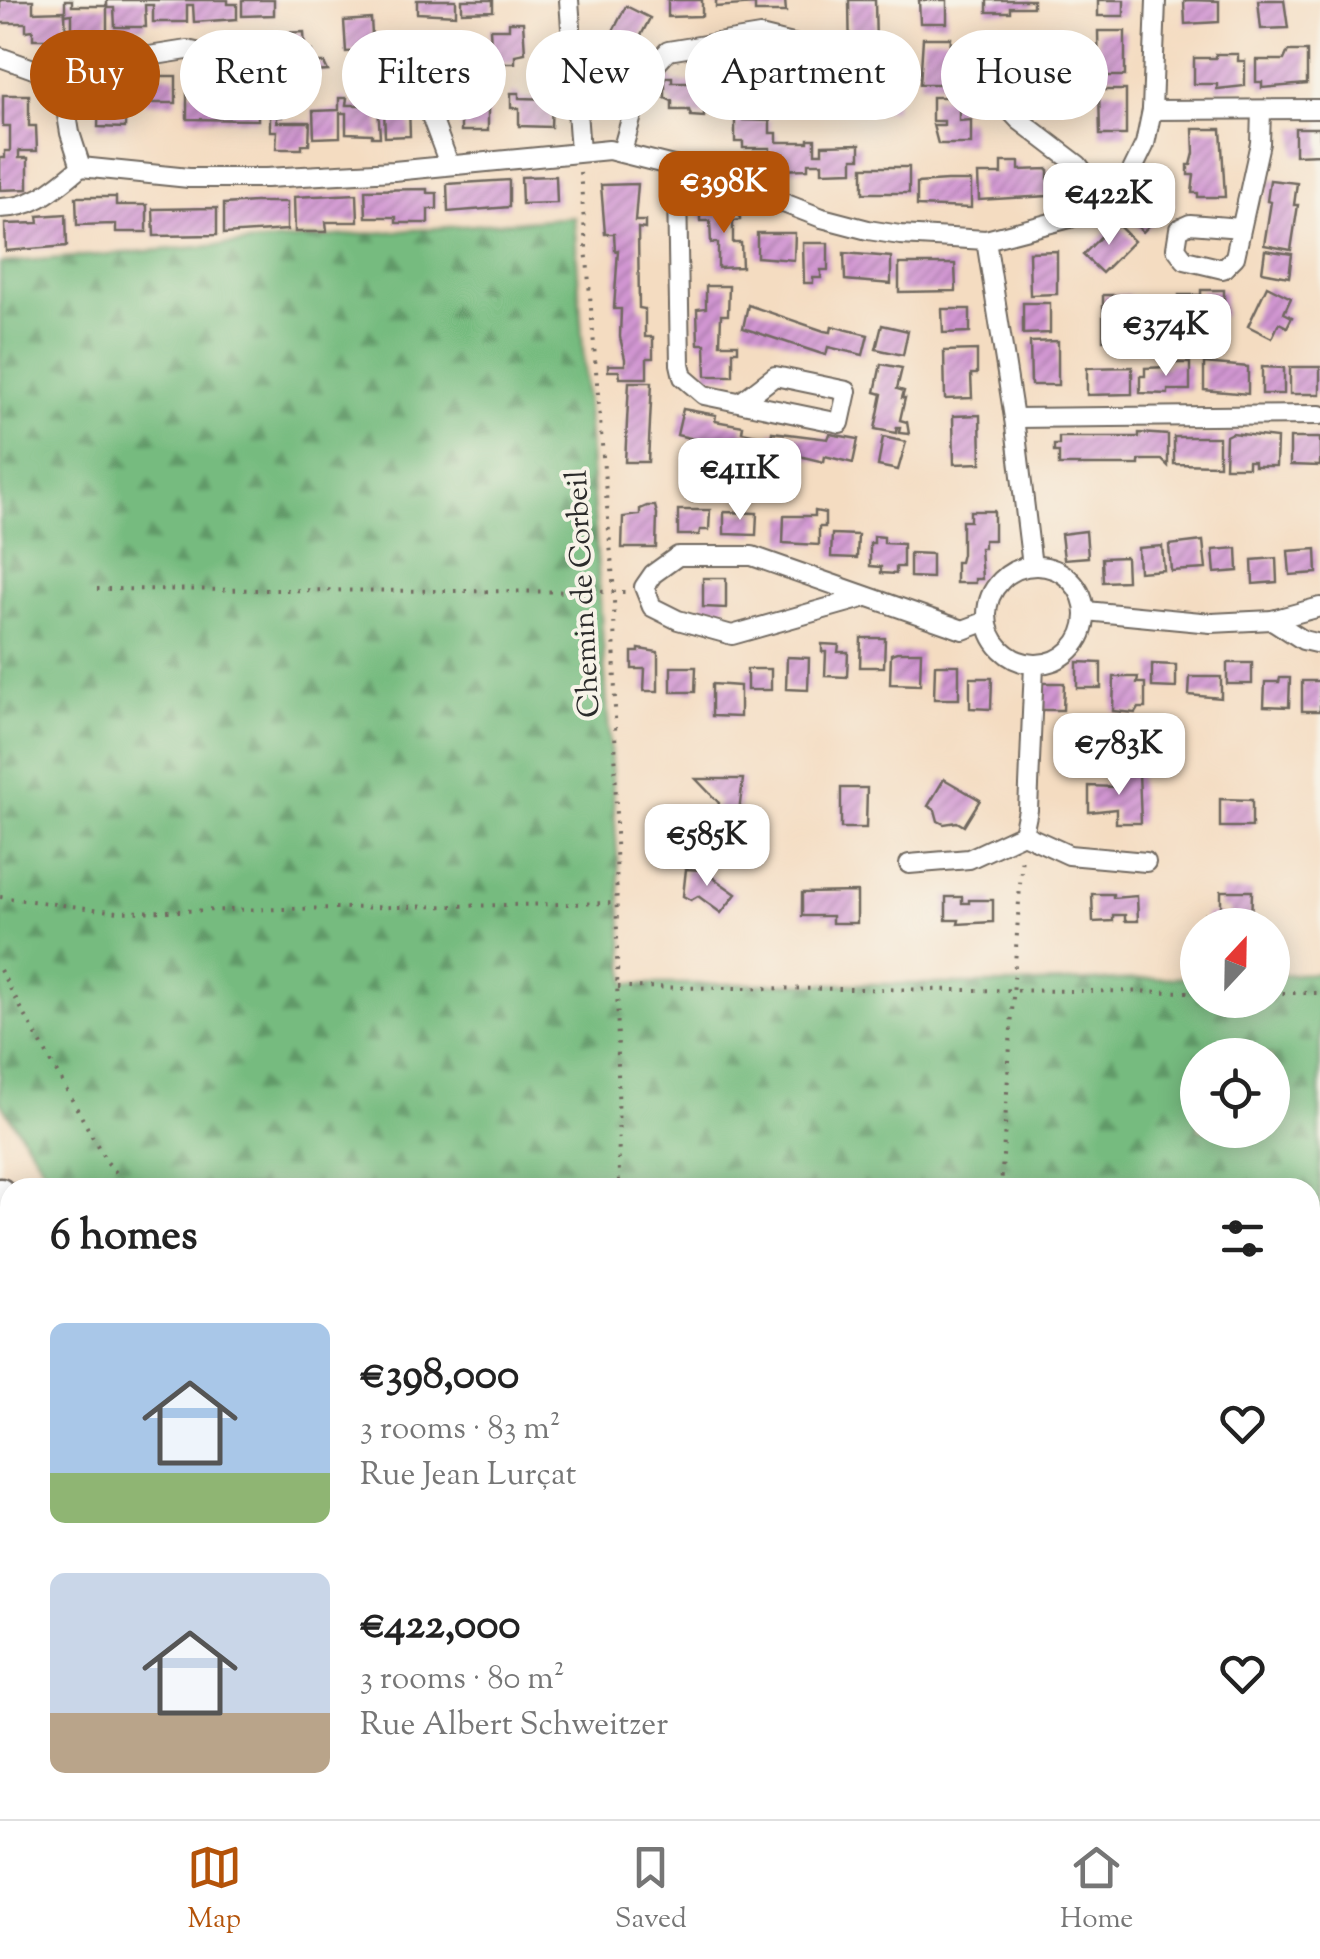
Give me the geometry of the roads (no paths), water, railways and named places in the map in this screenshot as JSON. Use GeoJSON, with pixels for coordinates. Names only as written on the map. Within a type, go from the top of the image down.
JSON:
{"type":"FeatureCollection","features":[{"type":"Feature","properties":{"kind":"street"},"geometry":{"type":"LineString","coordinates":[[569,0],[580,152]]}},
{"type":"Feature","properties":{"kind":"street"},"geometry":{"type":"LineString","coordinates":[[0,208],[25,206],[42,198],[81,167],[189,178],[266,178],[622,151],[718,176],[822,218],[868,230],[986,240],[1070,218],[1129,177],[1146,144],[1152,110],[1156,0]]}},
{"type":"Feature","properties":{"kind":"street"},"geometry":{"type":"LineString","coordinates":[[622,151],[634,112],[658,63],[668,52],[685,49]]}},
{"type":"Feature","properties":{"kind":"street"},"geometry":{"type":"LineString","coordinates":[[0,56],[30,68]]}},
{"type":"Feature","properties":{"kind":"street"},"geometry":{"type":"LineString","coordinates":[[1152,110],[1320,109]]}},
{"type":"Feature","properties":{"kind":"street"},"geometry":{"type":"LineString","coordinates":[[1241,228],[1260,144],[1261,111]]}},
{"type":"Feature","properties":{"kind":"street"},"geometry":{"type":"LineString","coordinates":[[68,120],[81,167]]}},
{"type":"Feature","properties":{"kind":"street"},"geometry":{"type":"LineString","coordinates":[[432,120],[449,164]]}},
{"type":"Feature","properties":{"kind":"street"},"geometry":{"type":"LineString","coordinates":[[1019,120],[1078,164],[1103,198]]}},
{"type":"Feature","properties":{"kind":"street"},"geometry":{"type":"LineString","coordinates":[[680,168],[677,208],[680,364],[684,377],[704,394],[740,402],[840,422],[847,391],[775,376],[740,402]]}},
{"type":"Feature","properties":{"kind":"street"},"geometry":{"type":"LineString","coordinates":[[986,240],[1032,566]]}},
{"type":"Feature","properties":{"kind":"street"},"geometry":{"type":"LineString","coordinates":[[1014,418],[1320,415]]}},
{"type":"Feature","properties":{"kind":"street"},"geometry":{"type":"LineString","coordinates":[[863,598],[732,635],[678,620],[652,608],[644,587],[653,574],[678,556],[752,556],[963,630],[987,621]]}},
{"type":"Feature","properties":{"kind":"street"},"geometry":{"type":"LineString","coordinates":[[1032,566],[1049,567],[1070,579],[1081,593],[1086,611],[1079,640],[1068,654],[1034,665],[1006,654],[992,638],[987,621],[994,588],[1010,573],[1032,566]]}},
{"type":"Feature","properties":{"kind":"street"},"geometry":{"type":"LineString","coordinates":[[1086,611],[1211,623],[1272,620],[1320,607]]}},
{"type":"Feature","properties":{"kind":"street"},"geometry":{"type":"LineString","coordinates":[[1272,620],[1303,640],[1320,644]]}},
{"type":"Feature","properties":{"kind":"street"},"geometry":{"type":"LineString","coordinates":[[1023,834],[1028,810],[1034,665]]}},
{"type":"Feature","properties":{"kind":"street"},"geometry":{"type":"LineString","coordinates":[[909,864],[969,859],[1023,834],[1069,855],[1146,862]]}}]}
